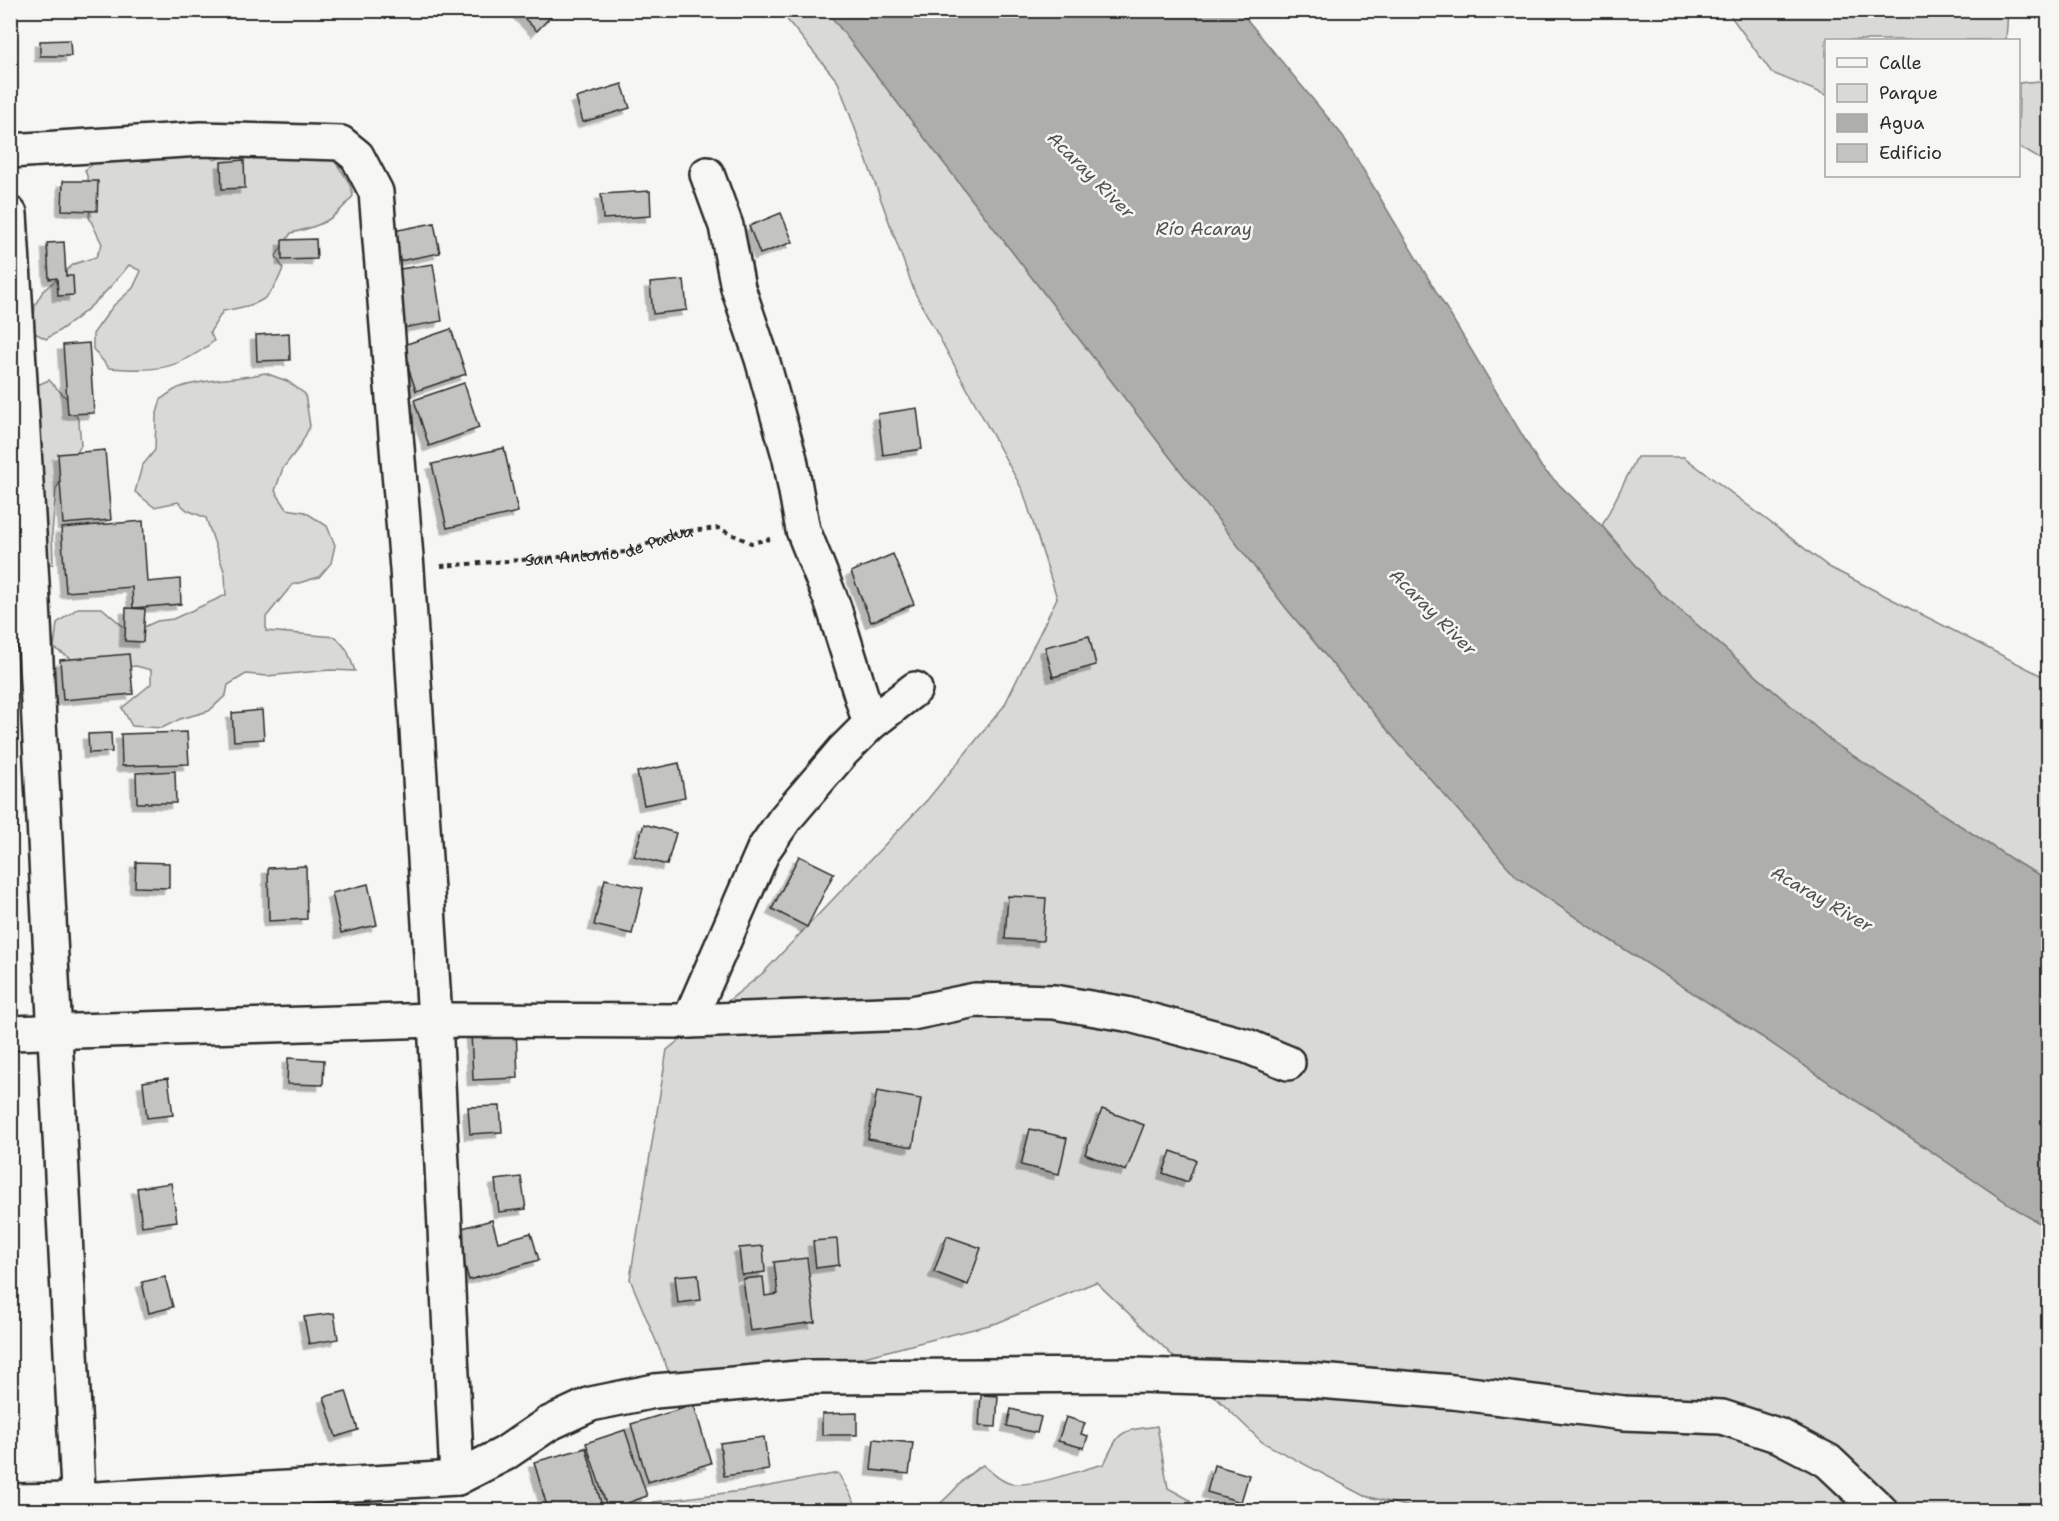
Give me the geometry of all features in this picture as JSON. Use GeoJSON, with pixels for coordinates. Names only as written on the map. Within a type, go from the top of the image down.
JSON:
{"type":"FeatureCollection","features":[{"type":"Feature","properties":{"kind":"street"},"geometry":{"type":"LineString","coordinates":[[10,151],[213,140],[341,143],[357,156],[376,192],[407,569],[435,1020],[457,1478]]}},
{"type":"Feature","properties":{"kind":"street"},"geometry":{"type":"LineString","coordinates":[[707,174],[726,226],[738,288],[762,360],[790,459],[803,530],[833,605],[870,724]]}},
{"type":"Feature","properties":{"kind":"street"},"geometry":{"type":"LineString","coordinates":[[10,214],[21,583],[54,1031],[78,1505]]}},
{"type":"Feature","properties":{"kind":"street"},"geometry":{"type":"LineString","coordinates":[[688,1021],[764,849],[813,784],[870,724],[915,689]]}},
{"type":"Feature","properties":{"kind":"street"},"geometry":{"type":"LineString","coordinates":[[10,1033],[435,1020],[688,1021],[912,1013],[975,1000],[1054,1002],[1126,1014],[1246,1046],[1288,1063]]}},
{"type":"Feature","properties":{"kind":"street"},"geometry":{"type":"LineString","coordinates":[[10,1501],[78,1505],[457,1478],[504,1454],[548,1424],[591,1404],[655,1391],[809,1377],[1137,1375],[1307,1380],[1453,1392],[1624,1413],[1722,1417],[1780,1436],[1828,1461],[1880,1510]]}},
{"type":"Feature","properties":{"kind":"path","name":"San Antonio de Padua"},"geometry":{"type":"LineString","coordinates":[[407,569],[626,552],[679,532],[718,528],[751,543],[803,530]]}},
{"type":"Feature","properties":{"kind":"green space"},"geometry":{"type":"Polygon","coordinates":[[[780,11],[827,11],[1286,608],[1395,739],[1517,877],[2048,1228],[2048,1510],[1422,1510],[1365,1496],[1262,1442],[1096,1282],[997,1323],[782,1378],[673,1382],[630,1279],[667,1050],[763,973],[928,799],[1004,706],[1057,598],[1023,491],[915,293],[838,82],[780,11]]]}},
{"type":"Feature","properties":{"kind":"green space"},"geometry":{"type":"Polygon","coordinates":[[[1727,11],[2008,11],[2006,39],[1825,39],[1825,95],[1772,73],[1727,11]]]}},
{"type":"Feature","properties":{"kind":"green space"},"geometry":{"type":"Polygon","coordinates":[[[2048,80],[2048,164],[2020,147],[2020,83],[2048,80]]]}},
{"type":"Feature","properties":{"kind":"green space"},"geometry":{"type":"Polygon","coordinates":[[[156,124],[177,131],[214,160],[233,154],[325,147],[345,177],[353,196],[333,217],[311,228],[291,233],[276,256],[283,268],[268,296],[254,304],[223,311],[210,332],[214,341],[201,351],[165,367],[109,368],[93,349],[93,334],[113,306],[133,288],[141,271],[129,265],[91,306],[46,339],[33,332],[35,305],[43,291],[74,264],[96,257],[102,244],[89,217],[92,191],[85,170],[110,151],[128,132],[156,124]]]}},
{"type":"Feature","properties":{"kind":"green space"},"geometry":{"type":"Polygon","coordinates":[[[265,373],[287,381],[305,394],[310,426],[300,446],[283,468],[275,491],[287,509],[305,512],[327,526],[335,545],[331,563],[319,577],[292,585],[266,617],[266,631],[336,637],[347,650],[355,671],[330,670],[267,676],[246,674],[228,685],[226,695],[209,711],[180,719],[162,728],[132,726],[122,708],[151,684],[151,670],[136,666],[107,669],[86,668],[54,648],[57,623],[78,608],[102,608],[131,633],[157,621],[173,619],[226,595],[225,574],[206,518],[187,510],[178,502],[154,507],[135,492],[142,466],[155,450],[156,417],[161,399],[176,389],[191,384],[265,373]]]}},
{"type":"Feature","properties":{"kind":"green space"},"geometry":{"type":"Polygon","coordinates":[[[49,380],[72,404],[79,422],[81,445],[56,489],[52,533],[53,564],[35,565],[24,532],[11,510],[11,423],[35,386],[49,380]]]}},
{"type":"Feature","properties":{"kind":"green space"},"geometry":{"type":"Polygon","coordinates":[[[1637,457],[1684,457],[1829,567],[2048,679],[2048,879],[2019,864],[1835,744],[1658,591],[1602,526],[1637,457]]]}},
{"type":"Feature","properties":{"kind":"green space"},"geometry":{"type":"Polygon","coordinates":[[[1157,1426],[1168,1488],[1190,1500],[1191,1510],[936,1510],[937,1506],[965,1479],[983,1465],[1006,1482],[1026,1484],[1040,1482],[1104,1464],[1114,1444],[1123,1434],[1135,1429],[1157,1426]]]}},
{"type":"Feature","properties":{"kind":"green space"},"geometry":{"type":"Polygon","coordinates":[[[838,1473],[859,1510],[639,1510],[654,1502],[749,1490],[838,1473]]]}},
{"type":"Feature","properties":{"kind":"water","name":"Río Acaray"},"geometry":{"type":"Polygon","coordinates":[[[827,11],[1240,11],[1343,136],[1542,468],[1602,526],[1658,591],[1835,744],[2019,864],[2048,879],[2048,1228],[1517,877],[1395,739],[1286,608],[827,11]]]}},
{"type":"Feature","properties":{"kind":"building"},"geometry":{"type":"Polygon","coordinates":[[[516,10],[557,10],[537,31],[516,10]]]}},
{"type":"Feature","properties":{"kind":"building"},"geometry":{"type":"Polygon","coordinates":[[[70,40],[71,56],[40,56],[40,41],[70,40]]]}},
{"type":"Feature","properties":{"kind":"building"},"geometry":{"type":"Polygon","coordinates":[[[622,84],[630,108],[583,122],[576,98],[622,84]]]}},
{"type":"Feature","properties":{"kind":"building"},"geometry":{"type":"Polygon","coordinates":[[[244,160],[245,188],[222,189],[221,162],[244,160]]]}},
{"type":"Feature","properties":{"kind":"building"},"geometry":{"type":"Polygon","coordinates":[[[63,181],[98,181],[97,211],[62,210],[63,181]]]}},
{"type":"Feature","properties":{"kind":"building"},"geometry":{"type":"Polygon","coordinates":[[[650,191],[651,216],[603,219],[601,194],[650,191]]]}},
{"type":"Feature","properties":{"kind":"building"},"geometry":{"type":"Polygon","coordinates":[[[781,213],[793,242],[760,254],[749,226],[781,213]]]}},
{"type":"Feature","properties":{"kind":"building"},"geometry":{"type":"Polygon","coordinates":[[[434,223],[440,253],[394,262],[388,232],[434,223]]]}},
{"type":"Feature","properties":{"kind":"building"},"geometry":{"type":"Polygon","coordinates":[[[316,239],[317,259],[282,260],[282,240],[316,239]]]}},
{"type":"Feature","properties":{"kind":"building"},"geometry":{"type":"Polygon","coordinates":[[[64,242],[66,276],[73,276],[74,295],[58,296],[57,278],[49,279],[47,243],[64,242]]]}},
{"type":"Feature","properties":{"kind":"building"},"geometry":{"type":"Polygon","coordinates":[[[433,264],[442,321],[403,328],[393,270],[433,264]]]}},
{"type":"Feature","properties":{"kind":"building"},"geometry":{"type":"Polygon","coordinates":[[[684,280],[687,310],[653,314],[650,283],[684,280]]]}},
{"type":"Feature","properties":{"kind":"building"},"geometry":{"type":"Polygon","coordinates":[[[451,329],[466,374],[416,391],[401,346],[451,329]]]}},
{"type":"Feature","properties":{"kind":"building"},"geometry":{"type":"Polygon","coordinates":[[[289,333],[290,360],[257,361],[256,335],[289,333]]]}},
{"type":"Feature","properties":{"kind":"building"},"geometry":{"type":"Polygon","coordinates":[[[89,343],[94,413],[68,414],[63,345],[89,343]]]}},
{"type":"Feature","properties":{"kind":"building"},"geometry":{"type":"Polygon","coordinates":[[[464,383],[479,428],[429,446],[414,400],[464,383]]]}},
{"type":"Feature","properties":{"kind":"building"},"geometry":{"type":"Polygon","coordinates":[[[917,408],[922,449],[883,455],[878,414],[917,408]]]}},
{"type":"Feature","properties":{"kind":"building"},"geometry":{"type":"Polygon","coordinates":[[[504,448],[518,512],[447,528],[432,464],[504,448]]]}},
{"type":"Feature","properties":{"kind":"building"},"geometry":{"type":"Polygon","coordinates":[[[105,450],[111,520],[63,524],[58,454],[105,450]]]}},
{"type":"Feature","properties":{"kind":"building"},"geometry":{"type":"Polygon","coordinates":[[[143,521],[147,582],[180,579],[181,604],[133,608],[132,587],[66,592],[61,528],[143,521]]]}},
{"type":"Feature","properties":{"kind":"building"},"geometry":{"type":"Polygon","coordinates":[[[893,554],[914,604],[871,622],[851,572],[893,554]]]}},
{"type":"Feature","properties":{"kind":"building"},"geometry":{"type":"Polygon","coordinates":[[[126,608],[145,609],[143,642],[125,641],[126,608]]]}},
{"type":"Feature","properties":{"kind":"building"},"geometry":{"type":"Polygon","coordinates":[[[1089,636],[1096,665],[1053,677],[1045,647],[1089,636]]]}},
{"type":"Feature","properties":{"kind":"building"},"geometry":{"type":"Polygon","coordinates":[[[129,654],[133,694],[63,700],[60,660],[129,654]]]}},
{"type":"Feature","properties":{"kind":"building"},"geometry":{"type":"Polygon","coordinates":[[[262,710],[264,739],[234,741],[232,713],[262,710]]]}},
{"type":"Feature","properties":{"kind":"building"},"geometry":{"type":"Polygon","coordinates":[[[187,732],[189,764],[122,766],[121,734],[187,732]]]}},
{"type":"Feature","properties":{"kind":"building"},"geometry":{"type":"Polygon","coordinates":[[[111,733],[112,752],[89,753],[88,734],[111,733]]]}},
{"type":"Feature","properties":{"kind":"building"},"geometry":{"type":"Polygon","coordinates":[[[679,763],[685,797],[644,805],[637,772],[679,763]]]}},
{"type":"Feature","properties":{"kind":"building"},"geometry":{"type":"Polygon","coordinates":[[[175,771],[176,803],[137,803],[136,773],[175,771]]]}},
{"type":"Feature","properties":{"kind":"building"},"geometry":{"type":"Polygon","coordinates":[[[644,824],[676,833],[667,865],[634,856],[644,824]]]}},
{"type":"Feature","properties":{"kind":"building"},"geometry":{"type":"Polygon","coordinates":[[[799,856],[834,873],[807,927],[772,909],[799,856]]]}},
{"type":"Feature","properties":{"kind":"building"},"geometry":{"type":"Polygon","coordinates":[[[136,862],[169,863],[169,888],[135,887],[136,862]]]}},
{"type":"Feature","properties":{"kind":"building"},"geometry":{"type":"Polygon","coordinates":[[[306,866],[307,919],[269,921],[268,868],[306,866]]]}},
{"type":"Feature","properties":{"kind":"building"},"geometry":{"type":"Polygon","coordinates":[[[605,879],[643,888],[632,934],[594,925],[605,879]]]}},
{"type":"Feature","properties":{"kind":"building"},"geometry":{"type":"Polygon","coordinates":[[[368,884],[377,925],[341,933],[332,893],[368,884]]]}},
{"type":"Feature","properties":{"kind":"building"},"geometry":{"type":"Polygon","coordinates":[[[1008,896],[1046,898],[1043,941],[1005,939],[1008,896]]]}},
{"type":"Feature","properties":{"kind":"building"},"geometry":{"type":"Polygon","coordinates":[[[516,1029],[518,1078],[473,1080],[471,1031],[516,1029]]]}},
{"type":"Feature","properties":{"kind":"building"},"geometry":{"type":"Polygon","coordinates":[[[288,1058],[324,1060],[323,1085],[287,1084],[288,1058]]]}},
{"type":"Feature","properties":{"kind":"building"},"geometry":{"type":"Polygon","coordinates":[[[168,1078],[173,1115],[147,1118],[143,1082],[168,1078]]]}},
{"type":"Feature","properties":{"kind":"building"},"geometry":{"type":"Polygon","coordinates":[[[877,1091],[921,1099],[913,1147],[868,1139],[877,1091]]]}},
{"type":"Feature","properties":{"kind":"building"},"geometry":{"type":"Polygon","coordinates":[[[500,1106],[502,1132],[470,1134],[468,1107],[500,1106]]]}},
{"type":"Feature","properties":{"kind":"building"},"geometry":{"type":"Polygon","coordinates":[[[1102,1109],[1144,1125],[1126,1171],[1085,1154],[1102,1109]]]}},
{"type":"Feature","properties":{"kind":"building"},"geometry":{"type":"Polygon","coordinates":[[[1030,1129],[1067,1138],[1059,1174],[1021,1165],[1030,1129]]]}},
{"type":"Feature","properties":{"kind":"building"},"geometry":{"type":"Polygon","coordinates":[[[1171,1151],[1196,1160],[1188,1182],[1163,1173],[1171,1151]]]}},
{"type":"Feature","properties":{"kind":"building"},"geometry":{"type":"Polygon","coordinates":[[[521,1177],[526,1209],[499,1212],[495,1180],[521,1177]]]}},
{"type":"Feature","properties":{"kind":"building"},"geometry":{"type":"Polygon","coordinates":[[[171,1183],[177,1221],[142,1226],[137,1188],[171,1183]]]}},
{"type":"Feature","properties":{"kind":"building"},"geometry":{"type":"Polygon","coordinates":[[[492,1220],[498,1242],[531,1233],[539,1260],[469,1280],[455,1230],[492,1220]]]}},
{"type":"Feature","properties":{"kind":"building"},"geometry":{"type":"Polygon","coordinates":[[[947,1236],[981,1248],[968,1285],[934,1272],[947,1236]]]}},
{"type":"Feature","properties":{"kind":"building"},"geometry":{"type":"Polygon","coordinates":[[[837,1239],[839,1265],[816,1268],[813,1241],[837,1239]]]}},
{"type":"Feature","properties":{"kind":"building"},"geometry":{"type":"Polygon","coordinates":[[[763,1246],[765,1272],[742,1275],[739,1248],[763,1246]]]}},
{"type":"Feature","properties":{"kind":"building"},"geometry":{"type":"Polygon","coordinates":[[[807,1258],[815,1322],[750,1331],[743,1279],[763,1277],[765,1296],[778,1294],[774,1262],[807,1258]]]}},
{"type":"Feature","properties":{"kind":"building"},"geometry":{"type":"Polygon","coordinates":[[[698,1274],[701,1300],[678,1303],[675,1276],[698,1274]]]}},
{"type":"Feature","properties":{"kind":"building"},"geometry":{"type":"Polygon","coordinates":[[[165,1277],[173,1307],[149,1313],[142,1282],[165,1277]]]}},
{"type":"Feature","properties":{"kind":"building"},"geometry":{"type":"Polygon","coordinates":[[[334,1313],[338,1339],[309,1344],[304,1317],[334,1313]]]}},
{"type":"Feature","properties":{"kind":"building"},"geometry":{"type":"Polygon","coordinates":[[[346,1391],[358,1430],[336,1437],[324,1397],[346,1391]]]}},
{"type":"Feature","properties":{"kind":"building"},"geometry":{"type":"Polygon","coordinates":[[[981,1395],[998,1396],[996,1427],[979,1426],[981,1395]]]}},
{"type":"Feature","properties":{"kind":"building"},"geometry":{"type":"Polygon","coordinates":[[[694,1405],[711,1463],[648,1482],[631,1424],[694,1405]]]}},
{"type":"Feature","properties":{"kind":"building"},"geometry":{"type":"Polygon","coordinates":[[[1011,1409],[1041,1417],[1037,1433],[1007,1426],[1011,1409]]]}},
{"type":"Feature","properties":{"kind":"building"},"geometry":{"type":"Polygon","coordinates":[[[857,1413],[857,1435],[822,1435],[822,1414],[857,1413]]]}},
{"type":"Feature","properties":{"kind":"building"},"geometry":{"type":"Polygon","coordinates":[[[1066,1417],[1085,1423],[1081,1434],[1088,1436],[1084,1448],[1058,1441],[1066,1417]]]}},
{"type":"Feature","properties":{"kind":"building"},"geometry":{"type":"Polygon","coordinates":[[[625,1430],[647,1496],[608,1510],[586,1443],[625,1430]]]}},
{"type":"Feature","properties":{"kind":"building"},"geometry":{"type":"Polygon","coordinates":[[[764,1437],[769,1470],[724,1476],[720,1443],[764,1437]]]}},
{"type":"Feature","properties":{"kind":"building"},"geometry":{"type":"Polygon","coordinates":[[[874,1439],[913,1443],[909,1474],[871,1470],[874,1439]]]}},
{"type":"Feature","properties":{"kind":"building"},"geometry":{"type":"Polygon","coordinates":[[[586,1448],[603,1510],[548,1510],[534,1462],[586,1448]]]}},
{"type":"Feature","properties":{"kind":"building"},"geometry":{"type":"Polygon","coordinates":[[[1214,1465],[1249,1475],[1241,1502],[1207,1492],[1214,1465]]]}},
{"type":"Feature","properties":{"kind":"building"},"geometry":{"type":"Polygon","coordinates":[[[318,1506],[318,1510],[290,1510],[290,1507],[318,1506]]]}},
{"type":"Feature","properties":{"kind":"water label","name":"Acaray River"},"geometry":{"type":"Point","coordinates":[1091,175]}},
{"type":"Feature","properties":{"kind":"water label","name":"Acaray River"},"geometry":{"type":"Point","coordinates":[1433,612]}},
{"type":"Feature","properties":{"kind":"water label","name":"Acaray River"},"geometry":{"type":"Point","coordinates":[1822,899]}}]}
